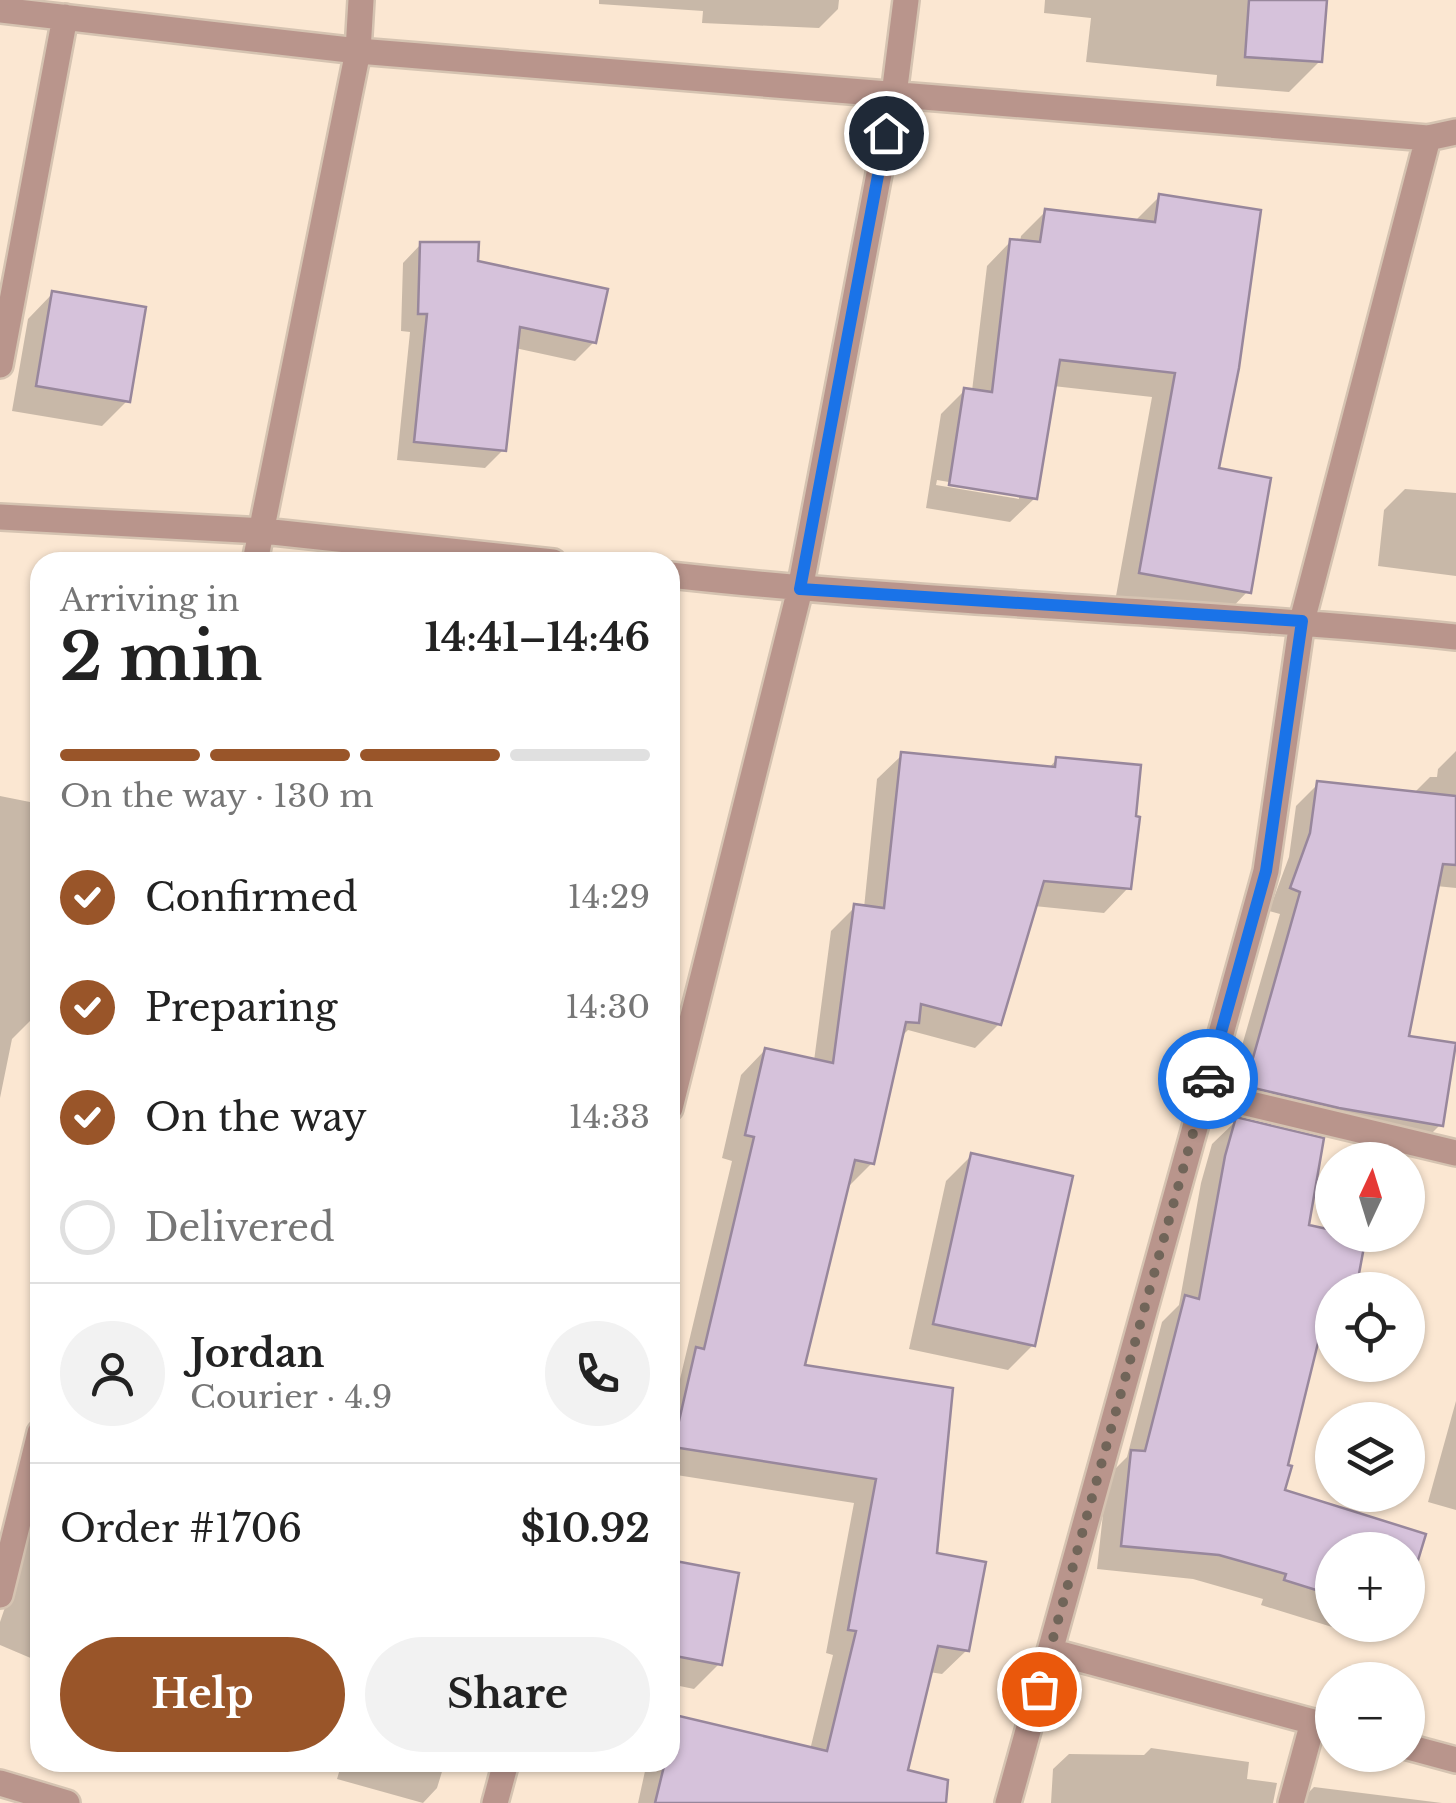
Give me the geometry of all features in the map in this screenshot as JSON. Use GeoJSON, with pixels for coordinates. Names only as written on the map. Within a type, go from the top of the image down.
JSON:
{"type":"FeatureCollection","features":[{"type":"Feature","properties":{"kind":"street"},"geometry":{"type":"LineString","coordinates":[[257,552],[358,51],[360,0]]}},
{"type":"Feature","properties":{"kind":"street"},"geometry":{"type":"LineString","coordinates":[[680,1068],[800,589],[894,95],[906,0]]}},
{"type":"Feature","properties":{"kind":"street"},"geometry":{"type":"LineString","coordinates":[[0,10],[358,51],[1428,138],[1456,132]]}},
{"type":"Feature","properties":{"kind":"street"},"geometry":{"type":"LineString","coordinates":[[0,365],[64,17]]}},
{"type":"Feature","properties":{"kind":"street"},"geometry":{"type":"LineString","coordinates":[[1008,1803],[1266,871],[1302,621],[1428,138]]}},
{"type":"Feature","properties":{"kind":"street"},"geometry":{"type":"LineString","coordinates":[[0,517],[262,531],[459,552]]}},
{"type":"Feature","properties":{"kind":"street"},"geometry":{"type":"LineString","coordinates":[[680,576],[800,589],[1302,621],[1456,637]]}},
{"type":"Feature","properties":{"kind":"street"},"geometry":{"type":"LineString","coordinates":[[1204,1093],[1456,1153]]}},
{"type":"Feature","properties":{"kind":"street"},"geometry":{"type":"LineString","coordinates":[[0,1595],[30,1474]]}},
{"type":"Feature","properties":{"kind":"street"},"geometry":{"type":"LineString","coordinates":[[1050,1651],[1315,1723]]}},
{"type":"Feature","properties":{"kind":"street"},"geometry":{"type":"LineString","coordinates":[[1291,1803],[1315,1744]]}},
{"type":"Feature","properties":{"kind":"street"},"geometry":{"type":"LineString","coordinates":[[1425,1752],[1456,1760]]}},
{"type":"Feature","properties":{"kind":"street"},"geometry":{"type":"LineString","coordinates":[[495,1803],[503,1772]]}},
{"type":"Feature","properties":{"kind":"street"},"geometry":{"type":"LineString","coordinates":[[0,1782],[66,1803]]}},
{"type":"Feature","properties":{"kind":"building"},"geometry":{"type":"Polygon","coordinates":[[[1249,0],[1327,0],[1322,62],[1245,57],[1249,0]]]}},
{"type":"Feature","properties":{"kind":"building"},"geometry":{"type":"Polygon","coordinates":[[[1159,194],[1261,210],[1239,368],[1219,468],[1271,478],[1251,593],[1139,573],[1175,373],[1060,360],[1037,499],[949,485],[964,388],[992,392],[1010,239],[1040,242],[1045,209],[1155,222],[1159,194]]]}},
{"type":"Feature","properties":{"kind":"building"},"geometry":{"type":"Polygon","coordinates":[[[420,242],[479,242],[478,261],[608,289],[596,343],[520,327],[506,451],[414,442],[427,314],[418,314],[420,242]]]}},
{"type":"Feature","properties":{"kind":"building"},"geometry":{"type":"Polygon","coordinates":[[[52,291],[146,307],[130,402],[36,386],[52,291]]]}},
{"type":"Feature","properties":{"kind":"building"},"geometry":{"type":"Polygon","coordinates":[[[901,752],[1055,767],[1056,757],[1141,765],[1136,816],[1140,817],[1131,889],[1044,881],[1001,1025],[921,1004],[919,1023],[906,1022],[874,1164],[855,1160],[805,1365],[953,1388],[937,1553],[986,1562],[969,1651],[938,1646],[908,1770],[948,1780],[946,1803],[655,1803],[663,1772],[680,1772],[680,1716],[827,1751],[856,1631],[848,1630],[876,1479],[680,1448],[680,1417],[696,1347],[704,1349],[754,1137],[745,1135],[765,1048],[833,1063],[854,904],[884,908],[901,752]]]}},
{"type":"Feature","properties":{"kind":"building"},"geometry":{"type":"Polygon","coordinates":[[[1317,781],[1456,796],[1456,865],[1443,864],[1409,1036],[1456,1043],[1443,1126],[1245,1086],[1300,892],[1290,888],[1310,833],[1317,781]]]}},
{"type":"Feature","properties":{"kind":"building"},"geometry":{"type":"Polygon","coordinates":[[[1236,1117],[1324,1138],[1323,1142],[1315,1142],[1315,1190],[1309,1225],[1315,1226],[1315,1252],[1363,1252],[1359,1272],[1315,1272],[1315,1355],[1285,1490],[1315,1499],[1315,1512],[1356,1512],[1420,1532],[1315,1532],[1315,1590],[1284,1580],[1286,1574],[1219,1555],[1121,1546],[1131,1450],[1145,1451],[1185,1295],[1199,1299],[1225,1156],[1236,1117]]]}},
{"type":"Feature","properties":{"kind":"building"},"geometry":{"type":"Polygon","coordinates":[[[971,1153],[1073,1176],[1035,1346],[933,1324],[971,1153]]]}},
{"type":"Feature","properties":{"kind":"building"},"geometry":{"type":"Polygon","coordinates":[[[680,1562],[739,1573],[722,1665],[680,1657],[680,1562]]]}},
{"type":"Feature","properties":{"kind":"way so far"},"geometry":{"type":"LineString","coordinates":[[1039,1689],[1208,1079]]}},
{"type":"Feature","properties":{"kind":"route"},"geometry":{"type":"LineString","coordinates":[[886,133],[800,589],[1302,621],[1266,871],[1208,1079]]}}]}
